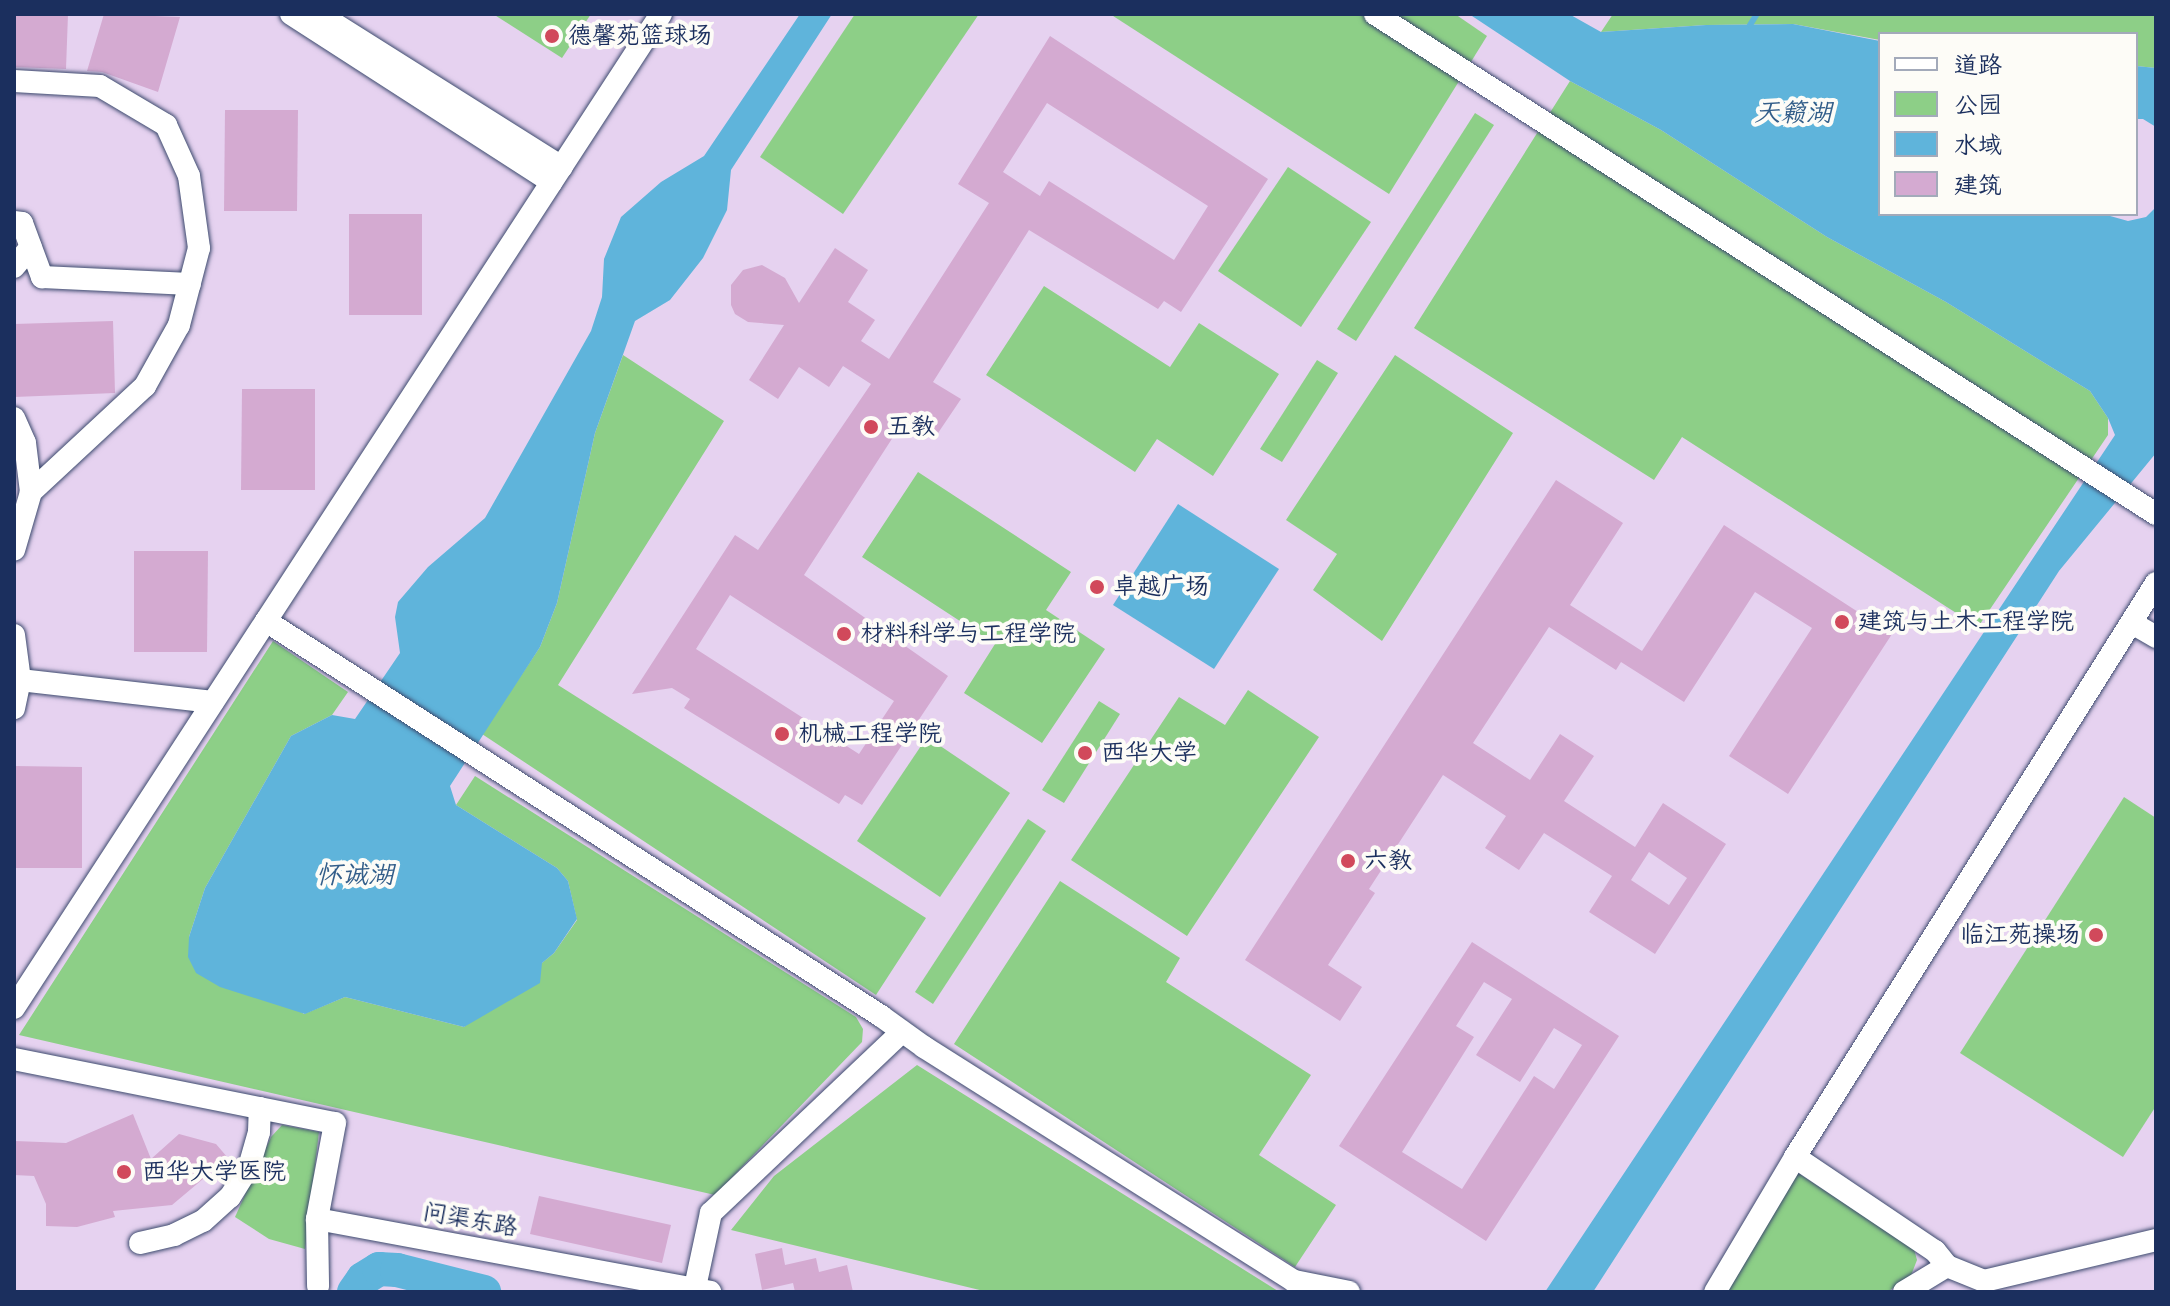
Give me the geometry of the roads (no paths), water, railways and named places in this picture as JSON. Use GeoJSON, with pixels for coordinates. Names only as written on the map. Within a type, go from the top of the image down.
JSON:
{"type":"FeatureCollection","features":[{"type":"Feature","properties":{"kind":"street"},"geometry":{"type":"LineString","coordinates":[[291,14],[557,174]]}},
{"type":"Feature","properties":{"kind":"street"},"geometry":{"type":"LineString","coordinates":[[319,14],[557,174]]}},
{"type":"Feature","properties":{"kind":"street"},"geometry":{"type":"LineString","coordinates":[[14,1008],[661,14]]}},
{"type":"Feature","properties":{"kind":"street"},"geometry":{"type":"LineString","coordinates":[[1375,14],[2156,514]]}},
{"type":"Feature","properties":{"kind":"street"},"geometry":{"type":"LineString","coordinates":[[14,81],[100,86],[166,125],[189,176],[199,248],[179,325],[145,386],[31,492]]}},
{"type":"Feature","properties":{"kind":"street"},"geometry":{"type":"LineString","coordinates":[[14,222],[22,223],[42,277],[190,284]]}},
{"type":"Feature","properties":{"kind":"street"},"geometry":{"type":"LineString","coordinates":[[14,267],[31,247]]}},
{"type":"Feature","properties":{"kind":"street"},"geometry":{"type":"LineString","coordinates":[[14,418],[25,443],[31,492],[14,550]]}},
{"type":"Feature","properties":{"kind":"street"},"geometry":{"type":"LineString","coordinates":[[1715,1292],[1795,1157],[2156,583]]}},
{"type":"Feature","properties":{"kind":"street"},"geometry":{"type":"LineString","coordinates":[[266,621],[490,768],[1294,1281],[1349,1292]]}},
{"type":"Feature","properties":{"kind":"street"},"geometry":{"type":"LineString","coordinates":[[2132,623],[2156,637]]}},
{"type":"Feature","properties":{"kind":"street"},"geometry":{"type":"LineString","coordinates":[[14,635],[20,680],[14,708]]}},
{"type":"Feature","properties":{"kind":"street"},"geometry":{"type":"LineString","coordinates":[[20,680],[213,702]]}},
{"type":"Feature","properties":{"kind":"street"},"geometry":{"type":"LineString","coordinates":[[700,1290],[711,1213],[902,1032]]}},
{"type":"Feature","properties":{"kind":"street"},"geometry":{"type":"LineString","coordinates":[[14,1059],[335,1123],[317,1219],[318,1286]]}},
{"type":"Feature","properties":{"kind":"street"},"geometry":{"type":"LineString","coordinates":[[140,1243],[174,1235],[203,1221],[230,1197],[252,1158],[260,1108]]}},
{"type":"Feature","properties":{"kind":"street"},"geometry":{"type":"LineString","coordinates":[[1795,1157],[1935,1251],[1947,1266],[1984,1281],[2156,1240]]}},
{"type":"Feature","properties":{"kind":"street","name":"问渠东路"},"geometry":{"type":"LineString","coordinates":[[317,1219],[700,1290]]}},
{"type":"Feature","properties":{"kind":"street"},"geometry":{"type":"LineString","coordinates":[[1904,1292],[1947,1266]]}},
{"type":"Feature","properties":{"kind":"water","name":"怀诚湖"},"geometry":{"type":"Polygon","coordinates":[[[800,14],[832,14],[731,170],[727,210],[703,258],[670,300],[635,321],[595,433],[557,603],[540,647],[450,786],[456,805],[557,868],[568,881],[577,919],[554,953],[542,963],[540,983],[464,1027],[345,997],[305,1014],[220,987],[196,973],[188,957],[189,937],[205,888],[291,736],[332,715],[355,719],[400,653],[395,617],[398,602],[428,567],[485,518],[591,331],[602,297],[604,259],[621,217],[661,182],[704,156],[800,14]]]}},
{"type":"Feature","properties":{"kind":"water","name":"天籁湖"},"geometry":{"type":"Polygon","coordinates":[[[1469,14],[1569,14],[1601,32],[1706,25],[1793,24],[1878,41],[1878,216],[2110,216],[2128,221],[2146,217],[2156,207],[2156,453],[2059,571],[1593,1292],[1545,1292],[2115,435],[2090,391],[1946,302],[1827,237],[1661,130],[1570,81],[1469,14]]]}},
{"type":"Feature","properties":{"kind":"water"},"geometry":{"type":"Polygon","coordinates":[[[2138,66],[2156,68],[2156,127],[2138,119],[2138,66]]]}},
{"type":"Feature","properties":{"kind":"water"},"geometry":{"type":"Polygon","coordinates":[[[1178,504],[1279,569],[1214,669],[1113,605],[1178,504]]]}},
{"type":"Feature","properties":{"kind":"waterway"},"geometry":{"type":"LineString","coordinates":[[1750,25],[1757,14]]}},
{"type":"Feature","properties":{"kind":"waterway"},"geometry":{"type":"LineString","coordinates":[[354,1292],[363,1279],[379,1269],[397,1270],[484,1292]]}},
{"type":"Feature","properties":{"kind":"place","name":"德馨苑篮球场"},"geometry":{"type":"Point","coordinates":[552,36]}},
{"type":"Feature","properties":{"kind":"place","name":"五教"},"geometry":{"type":"Point","coordinates":[871,427]}},
{"type":"Feature","properties":{"kind":"place","name":"卓越广场"},"geometry":{"type":"Point","coordinates":[1097,587]}},
{"type":"Feature","properties":{"kind":"place","name":"建筑与土木工程学院"},"geometry":{"type":"Point","coordinates":[1842,622]}},
{"type":"Feature","properties":{"kind":"place","name":"材料科学与工程学院"},"geometry":{"type":"Point","coordinates":[844,634]}},
{"type":"Feature","properties":{"kind":"place","name":"机械工程学院"},"geometry":{"type":"Point","coordinates":[782,734]}},
{"type":"Feature","properties":{"kind":"place","name":"西华大学"},"geometry":{"type":"Point","coordinates":[1085,753]}},
{"type":"Feature","properties":{"kind":"place","name":"六教"},"geometry":{"type":"Point","coordinates":[1348,861]}},
{"type":"Feature","properties":{"kind":"place","name":"临江苑操场"},"geometry":{"type":"Point","coordinates":[2096,935]}},
{"type":"Feature","properties":{"kind":"place","name":"西华大学医院"},"geometry":{"type":"Point","coordinates":[124,1172]}}]}
